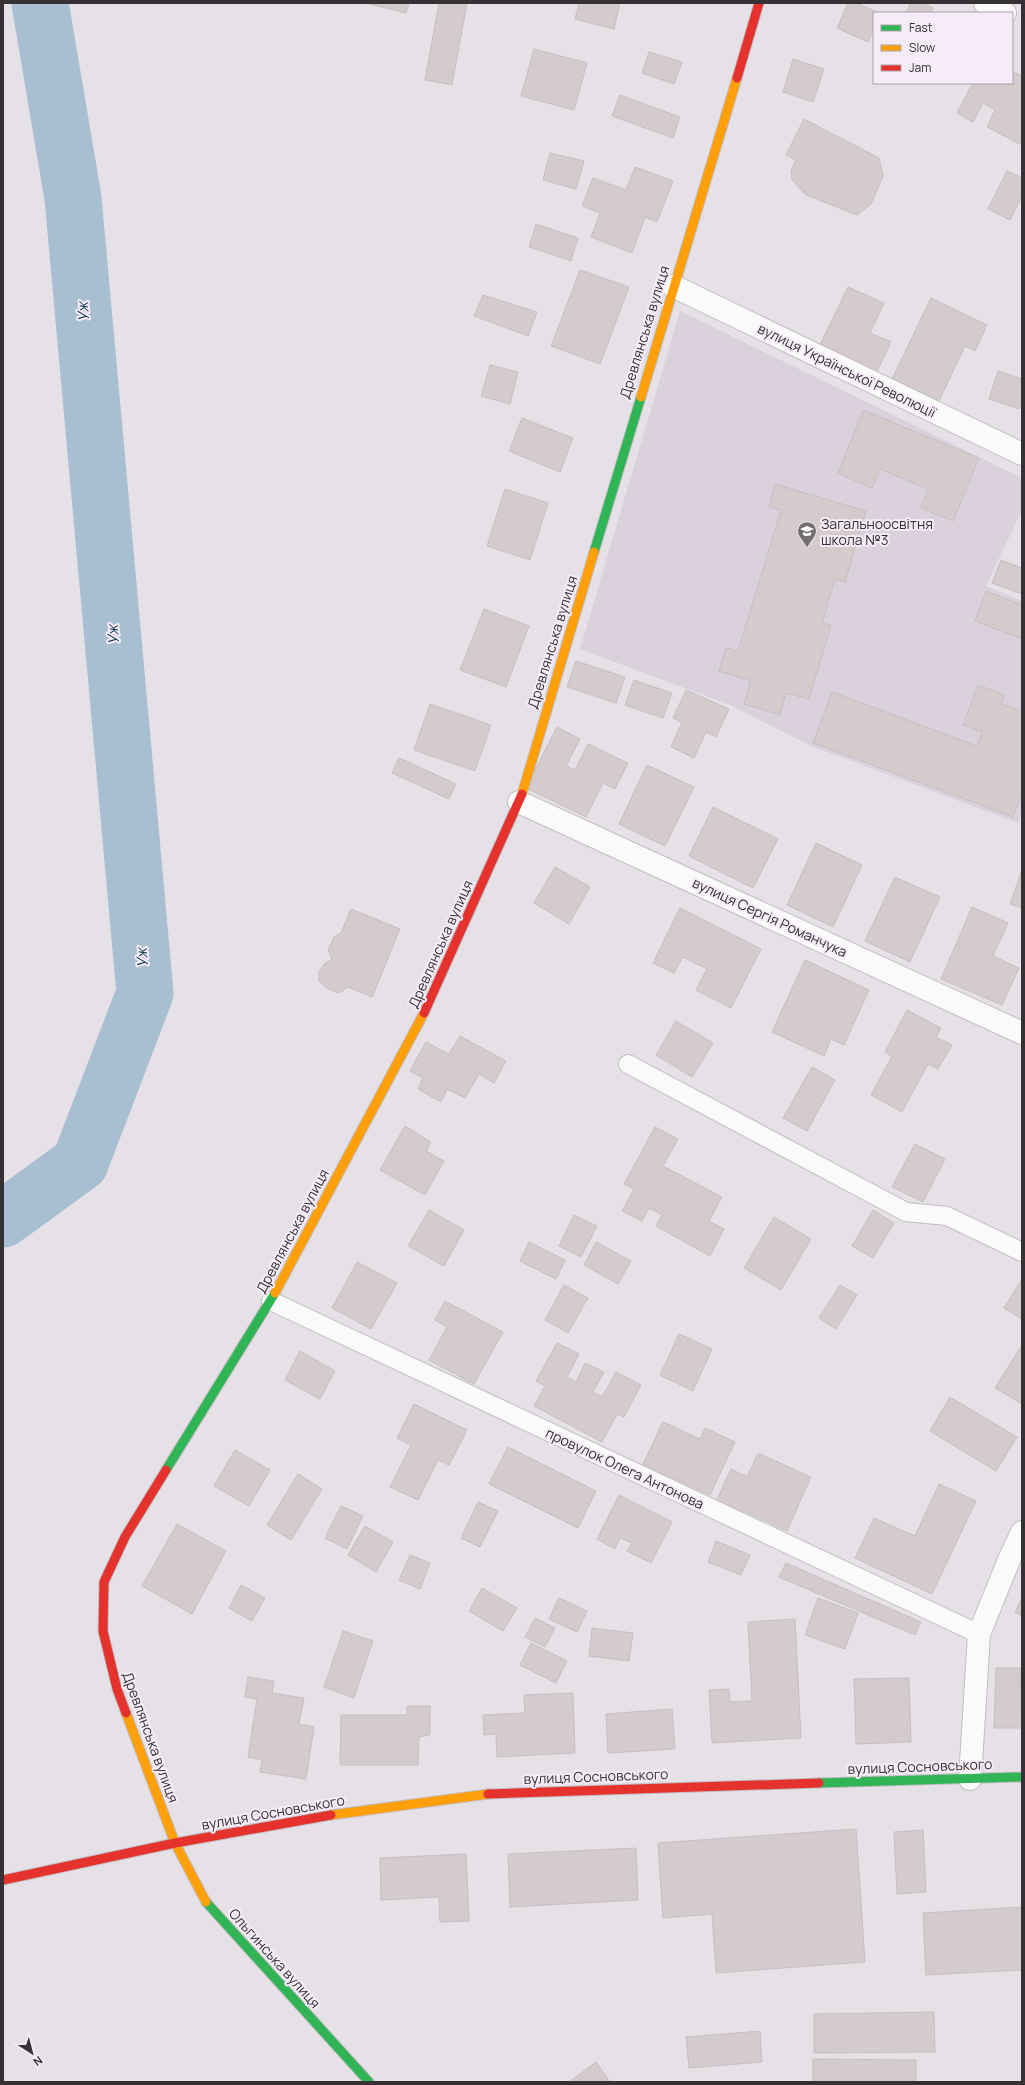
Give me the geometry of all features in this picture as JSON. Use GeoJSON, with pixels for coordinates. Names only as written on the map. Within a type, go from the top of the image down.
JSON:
{"type":"FeatureCollection","features":[{"type":"Feature","properties":{"kind":"street","name":"Древлянська вулиця"},"geometry":{"type":"LineString","coordinates":[[175,1843],[117,1689],[103,1631],[104,1582],[125,1537],[271,1301],[419,1025],[519,802],[759,3]]}},
{"type":"Feature","properties":{"kind":"street"},"geometry":{"type":"LineString","coordinates":[[985,3],[1003,12]]}},
{"type":"Feature","properties":{"kind":"street"},"geometry":{"type":"LineString","coordinates":[[1013,18],[1022,22]]}},
{"type":"Feature","properties":{"kind":"street","name":"вулиця Української Революції"},"geometry":{"type":"LineString","coordinates":[[673,286],[1022,454]]}},
{"type":"Feature","properties":{"kind":"street","name":"вулиця Сергія Романчука"},"geometry":{"type":"LineString","coordinates":[[519,802],[1022,1033]]}},
{"type":"Feature","properties":{"kind":"street"},"geometry":{"type":"LineString","coordinates":[[970,1779],[979,1634],[1022,1532]]}},
{"type":"Feature","properties":{"kind":"street","name":"вулиця Сосновського"},"geometry":{"type":"LineString","coordinates":[[3,1880],[175,1843],[300,1820],[501,1792],[1022,1777]]}},
{"type":"Feature","properties":{"kind":"street","name":"Ольгинська вулиця"},"geometry":{"type":"LineString","coordinates":[[175,1843],[204,1900],[369,2082]]}},
{"type":"Feature","properties":{"kind":"lane"},"geometry":{"type":"LineString","coordinates":[[628,1064],[906,1212],[947,1216],[1022,1252]]}},
{"type":"Feature","properties":{"kind":"lane","name":"провулок Олега Антонова"},"geometry":{"type":"LineString","coordinates":[[271,1301],[979,1634]]}},
{"type":"Feature","properties":{"kind":"shaded area","name":"Загальноосвітня школа №3"},"geometry":{"type":"Polygon","coordinates":[[[680,311],[1022,478],[1022,510],[986,586],[1022,601],[1022,812],[1018,823],[811,746],[730,705],[580,649],[680,311]]]}},
{"type":"Feature","properties":{"kind":"building"},"geometry":{"type":"Polygon","coordinates":[[[365,3],[409,3],[406,13],[365,3]]]}},
{"type":"Feature","properties":{"kind":"building"},"geometry":{"type":"Polygon","coordinates":[[[439,3],[467,3],[452,85],[425,80],[439,3]]]}},
{"type":"Feature","properties":{"kind":"building"},"geometry":{"type":"Polygon","coordinates":[[[579,3],[620,3],[614,29],[575,19],[579,3]]]}},
{"type":"Feature","properties":{"kind":"building"},"geometry":{"type":"Polygon","coordinates":[[[848,3],[856,3],[877,12],[873,12],[873,31],[868,42],[837,28],[848,3]]]}},
{"type":"Feature","properties":{"kind":"building"},"geometry":{"type":"Polygon","coordinates":[[[911,3],[924,3],[933,8],[931,12],[906,12],[911,3]]]}},
{"type":"Feature","properties":{"kind":"building"},"geometry":{"type":"Polygon","coordinates":[[[534,49],[587,63],[574,110],[521,96],[534,49]]]}},
{"type":"Feature","properties":{"kind":"building"},"geometry":{"type":"Polygon","coordinates":[[[649,52],[682,62],[674,84],[642,73],[649,52]]]}},
{"type":"Feature","properties":{"kind":"building"},"geometry":{"type":"Polygon","coordinates":[[[793,59],[824,69],[813,102],[783,92],[793,59]]]}},
{"type":"Feature","properties":{"kind":"building"},"geometry":{"type":"Polygon","coordinates":[[[1013,72],[1022,76],[1022,145],[987,127],[995,110],[983,103],[973,122],[957,113],[972,84],[1013,84],[1013,72]]]}},
{"type":"Feature","properties":{"kind":"building"},"geometry":{"type":"Polygon","coordinates":[[[620,95],[680,117],[673,138],[612,116],[620,95]]]}},
{"type":"Feature","properties":{"kind":"building"},"geometry":{"type":"Polygon","coordinates":[[[804,119],[879,158],[883,176],[871,204],[857,215],[806,195],[792,180],[791,171],[796,160],[786,155],[804,119]]]}},
{"type":"Feature","properties":{"kind":"building"},"geometry":{"type":"Polygon","coordinates":[[[550,153],[584,161],[576,189],[543,180],[550,153]]]}},
{"type":"Feature","properties":{"kind":"building"},"geometry":{"type":"Polygon","coordinates":[[[635,167],[673,181],[657,222],[645,217],[632,253],[591,237],[600,213],[582,206],[593,178],[626,190],[635,167]]]}},
{"type":"Feature","properties":{"kind":"building"},"geometry":{"type":"Polygon","coordinates":[[[1007,171],[1022,178],[1022,197],[1010,220],[988,209],[1007,171]]]}},
{"type":"Feature","properties":{"kind":"building"},"geometry":{"type":"Polygon","coordinates":[[[536,224],[578,238],[571,261],[529,247],[536,224]]]}},
{"type":"Feature","properties":{"kind":"building"},"geometry":{"type":"Polygon","coordinates":[[[580,270],[629,287],[600,364],[551,346],[580,270]]]}},
{"type":"Feature","properties":{"kind":"building"},"geometry":{"type":"Polygon","coordinates":[[[848,287],[884,303],[870,333],[891,342],[876,374],[819,347],[848,287]]]}},
{"type":"Feature","properties":{"kind":"building"},"geometry":{"type":"Polygon","coordinates":[[[483,295],[537,312],[528,336],[474,316],[483,295]]]}},
{"type":"Feature","properties":{"kind":"building"},"geometry":{"type":"Polygon","coordinates":[[[931,298],[987,325],[975,351],[965,346],[939,401],[892,379],[931,298]]]}},
{"type":"Feature","properties":{"kind":"building"},"geometry":{"type":"Polygon","coordinates":[[[490,365],[518,372],[510,404],[481,396],[490,365]]]}},
{"type":"Feature","properties":{"kind":"building"},"geometry":{"type":"Polygon","coordinates":[[[998,371],[1022,379],[1022,400],[1019,409],[989,399],[998,371]]]}},
{"type":"Feature","properties":{"kind":"building"},"geometry":{"type":"Polygon","coordinates":[[[863,410],[979,458],[953,521],[921,508],[928,489],[880,469],[872,488],[838,473],[863,410]]]}},
{"type":"Feature","properties":{"kind":"building"},"geometry":{"type":"Polygon","coordinates":[[[522,418],[573,438],[560,472],[509,451],[522,418]]]}},
{"type":"Feature","properties":{"kind":"building"},"geometry":{"type":"Polygon","coordinates":[[[775,484],[866,511],[845,582],[835,579],[822,623],[831,625],[809,699],[786,693],[780,715],[744,704],[751,681],[719,671],[726,648],[738,651],[781,510],[769,507],[775,484]]]}},
{"type":"Feature","properties":{"kind":"building"},"geometry":{"type":"Polygon","coordinates":[[[505,489],[548,503],[530,560],[487,546],[505,489]]]}},
{"type":"Feature","properties":{"kind":"building"},"geometry":{"type":"Polygon","coordinates":[[[1001,560],[1022,568],[1022,594],[992,583],[1001,560]]]}},
{"type":"Feature","properties":{"kind":"building"},"geometry":{"type":"Polygon","coordinates":[[[986,591],[1022,605],[1022,639],[975,621],[986,591]]]}},
{"type":"Feature","properties":{"kind":"building"},"geometry":{"type":"Polygon","coordinates":[[[484,609],[529,626],[506,687],[460,670],[484,609]]]}},
{"type":"Feature","properties":{"kind":"building"},"geometry":{"type":"Polygon","coordinates":[[[576,661],[625,677],[616,703],[567,687],[576,661]]]}},
{"type":"Feature","properties":{"kind":"building"},"geometry":{"type":"Polygon","coordinates":[[[634,680],[672,693],[663,718],[625,705],[634,680]]]}},
{"type":"Feature","properties":{"kind":"building"},"geometry":{"type":"Polygon","coordinates":[[[978,685],[1004,695],[1001,704],[1022,711],[1022,792],[1013,817],[813,743],[832,692],[977,746],[982,732],[963,725],[978,685]]]}},
{"type":"Feature","properties":{"kind":"building"},"geometry":{"type":"Polygon","coordinates":[[[686,690],[729,709],[716,737],[706,732],[694,758],[671,747],[682,722],[673,718],[686,690]]]}},
{"type":"Feature","properties":{"kind":"building"},"geometry":{"type":"Polygon","coordinates":[[[430,704],[491,725],[475,771],[414,750],[430,704]]]}},
{"type":"Feature","properties":{"kind":"building"},"geometry":{"type":"Polygon","coordinates":[[[557,727],[580,739],[566,766],[575,770],[588,744],[628,763],[615,789],[603,783],[586,817],[526,788],[557,727]]]}},
{"type":"Feature","properties":{"kind":"building"},"geometry":{"type":"Polygon","coordinates":[[[399,758],[456,784],[449,799],[392,773],[399,758]]]}},
{"type":"Feature","properties":{"kind":"building"},"geometry":{"type":"Polygon","coordinates":[[[647,765],[694,787],[665,846],[619,824],[647,765]]]}},
{"type":"Feature","properties":{"kind":"building"},"geometry":{"type":"Polygon","coordinates":[[[713,807],[778,839],[753,888],[689,856],[713,807]]]}},
{"type":"Feature","properties":{"kind":"building"},"geometry":{"type":"Polygon","coordinates":[[[816,843],[862,865],[833,927],[787,905],[816,843]]]}},
{"type":"Feature","properties":{"kind":"building"},"geometry":{"type":"Polygon","coordinates":[[[555,867],[590,887],[569,924],[534,903],[555,867]]]}},
{"type":"Feature","properties":{"kind":"building"},"geometry":{"type":"Polygon","coordinates":[[[1022,870],[1022,908],[1010,904],[1022,870]]]}},
{"type":"Feature","properties":{"kind":"building"},"geometry":{"type":"Polygon","coordinates":[[[895,877],[940,897],[910,962],[865,941],[895,877]]]}},
{"type":"Feature","properties":{"kind":"building"},"geometry":{"type":"Polygon","coordinates":[[[972,907],[1008,923],[993,956],[1019,968],[1002,1005],[941,979],[972,907]]]}},
{"type":"Feature","properties":{"kind":"building"},"geometry":{"type":"Polygon","coordinates":[[[680,908],[761,949],[731,1008],[696,990],[707,969],[683,957],[674,973],[653,963],[680,908]]]}},
{"type":"Feature","properties":{"kind":"building"},"geometry":{"type":"Polygon","coordinates":[[[351,909],[400,929],[372,997],[348,987],[339,993],[328,989],[319,981],[319,972],[324,964],[332,959],[328,950],[334,937],[341,933],[351,909]]]}},
{"type":"Feature","properties":{"kind":"building"},"geometry":{"type":"Polygon","coordinates":[[[805,960],[869,990],[844,1045],[831,1039],[824,1056],[772,1032],[805,960]]]}},
{"type":"Feature","properties":{"kind":"building"},"geometry":{"type":"Polygon","coordinates":[[[907,1010],[941,1028],[936,1037],[952,1045],[938,1069],[928,1064],[902,1112],[871,1095],[892,1056],[885,1052],[907,1010]]]}},
{"type":"Feature","properties":{"kind":"building"},"geometry":{"type":"Polygon","coordinates":[[[676,1021],[713,1043],[692,1077],[656,1055],[676,1021]]]}},
{"type":"Feature","properties":{"kind":"building"},"geometry":{"type":"Polygon","coordinates":[[[460,1036],[506,1061],[494,1083],[479,1074],[465,1098],[447,1089],[441,1102],[418,1089],[423,1078],[410,1071],[426,1042],[449,1054],[460,1036]]]}},
{"type":"Feature","properties":{"kind":"building"},"geometry":{"type":"Polygon","coordinates":[[[812,1067],[835,1080],[807,1131],[783,1118],[812,1067]]]}},
{"type":"Feature","properties":{"kind":"building"},"geometry":{"type":"Polygon","coordinates":[[[405,1126],[431,1142],[426,1151],[444,1161],[425,1195],[380,1170],[405,1126]]]}},
{"type":"Feature","properties":{"kind":"building"},"geometry":{"type":"Polygon","coordinates":[[[655,1127],[678,1139],[663,1166],[722,1197],[709,1221],[724,1229],[710,1256],[656,1226],[662,1215],[649,1208],[642,1221],[622,1211],[634,1189],[624,1184],[655,1127]]]}},
{"type":"Feature","properties":{"kind":"building"},"geometry":{"type":"Polygon","coordinates":[[[915,1144],[945,1159],[923,1202],[892,1187],[915,1144]]]}},
{"type":"Feature","properties":{"kind":"building"},"geometry":{"type":"Polygon","coordinates":[[[429,1210],[464,1230],[444,1266],[408,1246],[429,1210]]]}},
{"type":"Feature","properties":{"kind":"building"},"geometry":{"type":"Polygon","coordinates":[[[873,1210],[894,1223],[873,1258],[852,1246],[873,1210]]]}},
{"type":"Feature","properties":{"kind":"building"},"geometry":{"type":"Polygon","coordinates":[[[574,1215],[597,1226],[581,1257],[559,1246],[574,1215]]]}},
{"type":"Feature","properties":{"kind":"building"},"geometry":{"type":"Polygon","coordinates":[[[774,1217],[811,1239],[781,1290],[744,1268],[774,1217]]]}},
{"type":"Feature","properties":{"kind":"building"},"geometry":{"type":"Polygon","coordinates":[[[529,1242],[565,1260],[556,1279],[520,1261],[529,1242]]]}},
{"type":"Feature","properties":{"kind":"building"},"geometry":{"type":"Polygon","coordinates":[[[596,1242],[631,1261],[618,1284],[584,1265],[596,1242]]]}},
{"type":"Feature","properties":{"kind":"building"},"geometry":{"type":"Polygon","coordinates":[[[357,1262],[397,1283],[371,1329],[332,1308],[357,1262]]]}},
{"type":"Feature","properties":{"kind":"building"},"geometry":{"type":"Polygon","coordinates":[[[1022,1279],[1022,1319],[1004,1308],[1022,1279]]]}},
{"type":"Feature","properties":{"kind":"building"},"geometry":{"type":"Polygon","coordinates":[[[564,1285],[588,1298],[568,1333],[545,1320],[564,1285]]]}},
{"type":"Feature","properties":{"kind":"building"},"geometry":{"type":"Polygon","coordinates":[[[840,1285],[857,1295],[836,1329],[819,1318],[840,1285]]]}},
{"type":"Feature","properties":{"kind":"building"},"geometry":{"type":"Polygon","coordinates":[[[445,1301],[503,1332],[474,1384],[429,1360],[447,1327],[435,1320],[445,1301]]]}},
{"type":"Feature","properties":{"kind":"building"},"geometry":{"type":"Polygon","coordinates":[[[679,1334],[712,1349],[693,1391],[660,1375],[679,1334]]]}},
{"type":"Feature","properties":{"kind":"building"},"geometry":{"type":"Polygon","coordinates":[[[557,1343],[579,1354],[567,1377],[576,1382],[585,1363],[604,1372],[593,1392],[602,1397],[616,1372],[641,1385],[624,1417],[617,1414],[602,1442],[534,1406],[545,1386],[536,1381],[557,1343]]]}},
{"type":"Feature","properties":{"kind":"building"},"geometry":{"type":"Polygon","coordinates":[[[1020,1348],[1022,1349],[1022,1404],[995,1388],[1020,1348]]]}},
{"type":"Feature","properties":{"kind":"building"},"geometry":{"type":"Polygon","coordinates":[[[300,1351],[335,1371],[320,1399],[285,1380],[300,1351]]]}},
{"type":"Feature","properties":{"kind":"building"},"geometry":{"type":"Polygon","coordinates":[[[950,1397],[1017,1437],[996,1471],[930,1431],[950,1397]]]}},
{"type":"Feature","properties":{"kind":"building"},"geometry":{"type":"Polygon","coordinates":[[[414,1404],[467,1430],[449,1465],[438,1460],[418,1500],[390,1487],[411,1445],[397,1438],[414,1404]]]}},
{"type":"Feature","properties":{"kind":"building"},"geometry":{"type":"Polygon","coordinates":[[[663,1422],[700,1439],[705,1428],[735,1442],[710,1495],[643,1464],[663,1422]]]}},
{"type":"Feature","properties":{"kind":"building"},"geometry":{"type":"Polygon","coordinates":[[[508,1447],[596,1491],[578,1528],[489,1484],[508,1447]]]}},
{"type":"Feature","properties":{"kind":"building"},"geometry":{"type":"Polygon","coordinates":[[[235,1450],[270,1470],[249,1506],[214,1486],[235,1450]]]}},
{"type":"Feature","properties":{"kind":"building"},"geometry":{"type":"Polygon","coordinates":[[[758,1453],[811,1477],[787,1531],[744,1511],[741,1517],[715,1504],[731,1469],[747,1477],[758,1453]]]}},
{"type":"Feature","properties":{"kind":"building"},"geometry":{"type":"Polygon","coordinates":[[[298,1474],[322,1489],[291,1540],[267,1525],[298,1474]]]}},
{"type":"Feature","properties":{"kind":"building"},"geometry":{"type":"Polygon","coordinates":[[[939,1484],[976,1501],[932,1594],[855,1558],[874,1518],[915,1536],[939,1484]]]}},
{"type":"Feature","properties":{"kind":"building"},"geometry":{"type":"Polygon","coordinates":[[[619,1495],[672,1522],[651,1563],[627,1551],[632,1543],[620,1538],[615,1549],[597,1539],[619,1495]]]}},
{"type":"Feature","properties":{"kind":"building"},"geometry":{"type":"Polygon","coordinates":[[[478,1502],[498,1511],[480,1547],[461,1538],[478,1502]]]}},
{"type":"Feature","properties":{"kind":"building"},"geometry":{"type":"Polygon","coordinates":[[[341,1506],[363,1516],[347,1549],[325,1538],[341,1506]]]}},
{"type":"Feature","properties":{"kind":"building"},"geometry":{"type":"Polygon","coordinates":[[[177,1524],[226,1551],[192,1614],[142,1586],[177,1524]]]}},
{"type":"Feature","properties":{"kind":"building"},"geometry":{"type":"Polygon","coordinates":[[[365,1526],[393,1542],[376,1572],[348,1555],[365,1526]]]}},
{"type":"Feature","properties":{"kind":"building"},"geometry":{"type":"Polygon","coordinates":[[[716,1541],[750,1555],[741,1575],[708,1562],[716,1541]]]}},
{"type":"Feature","properties":{"kind":"building"},"geometry":{"type":"Polygon","coordinates":[[[410,1555],[430,1563],[420,1589],[399,1580],[410,1555]]]}},
{"type":"Feature","properties":{"kind":"building"},"geometry":{"type":"Polygon","coordinates":[[[786,1563],[921,1622],[915,1635],[779,1577],[786,1563]]]}},
{"type":"Feature","properties":{"kind":"building"},"geometry":{"type":"Polygon","coordinates":[[[241,1585],[265,1598],[252,1621],[229,1608],[241,1585]]]}},
{"type":"Feature","properties":{"kind":"building"},"geometry":{"type":"Polygon","coordinates":[[[482,1588],[517,1608],[503,1631],[469,1611],[482,1588]]]}},
{"type":"Feature","properties":{"kind":"building"},"geometry":{"type":"Polygon","coordinates":[[[1022,1597],[1022,1616],[1015,1612],[1022,1597]]]}},
{"type":"Feature","properties":{"kind":"building"},"geometry":{"type":"Polygon","coordinates":[[[559,1598],[587,1611],[577,1632],[549,1619],[559,1598]]]}},
{"type":"Feature","properties":{"kind":"building"},"geometry":{"type":"Polygon","coordinates":[[[818,1598],[858,1613],[845,1649],[805,1635],[818,1598]]]}},
{"type":"Feature","properties":{"kind":"building"},"geometry":{"type":"Polygon","coordinates":[[[535,1618],[555,1628],[545,1647],[525,1637],[535,1618]]]}},
{"type":"Feature","properties":{"kind":"building"},"geometry":{"type":"Polygon","coordinates":[[[795,1619],[801,1738],[712,1743],[709,1690],[729,1689],[730,1702],[752,1701],[748,1622],[795,1619]]]}},
{"type":"Feature","properties":{"kind":"building"},"geometry":{"type":"Polygon","coordinates":[[[592,1628],[633,1633],[629,1661],[589,1656],[592,1628]]]}},
{"type":"Feature","properties":{"kind":"building"},"geometry":{"type":"Polygon","coordinates":[[[343,1631],[373,1641],[354,1698],[324,1687],[343,1631]]]}},
{"type":"Feature","properties":{"kind":"building"},"geometry":{"type":"Polygon","coordinates":[[[531,1643],[567,1661],[556,1683],[520,1665],[531,1643]]]}},
{"type":"Feature","properties":{"kind":"building"},"geometry":{"type":"Polygon","coordinates":[[[996,1668],[1020,1668],[1022,1728],[994,1728],[996,1668]]]}},
{"type":"Feature","properties":{"kind":"building"},"geometry":{"type":"Polygon","coordinates":[[[248,1677],[274,1681],[272,1693],[304,1698],[299,1724],[314,1727],[306,1779],[260,1772],[262,1760],[248,1757],[257,1699],[245,1697],[248,1677]]]}},
{"type":"Feature","properties":{"kind":"building"},"geometry":{"type":"Polygon","coordinates":[[[909,1678],[911,1742],[856,1744],[854,1679],[909,1678]]]}},
{"type":"Feature","properties":{"kind":"building"},"geometry":{"type":"Polygon","coordinates":[[[573,1693],[575,1753],[497,1757],[496,1734],[484,1735],[483,1715],[525,1713],[524,1695],[573,1693]]]}},
{"type":"Feature","properties":{"kind":"building"},"geometry":{"type":"Polygon","coordinates":[[[407,1706],[430,1706],[430,1735],[419,1737],[418,1765],[340,1765],[341,1715],[407,1715],[407,1706]]]}},
{"type":"Feature","properties":{"kind":"building"},"geometry":{"type":"Polygon","coordinates":[[[672,1709],[675,1749],[608,1753],[606,1714],[672,1709]]]}},
{"type":"Feature","properties":{"kind":"building"},"geometry":{"type":"Polygon","coordinates":[[[856,1829],[865,1962],[716,1973],[712,1914],[663,1918],[658,1843],[856,1829]]]}},
{"type":"Feature","properties":{"kind":"building"},"geometry":{"type":"Polygon","coordinates":[[[923,1830],[926,1892],[897,1894],[894,1832],[923,1830]]]}},
{"type":"Feature","properties":{"kind":"building"},"geometry":{"type":"Polygon","coordinates":[[[636,1848],[638,1900],[510,1907],[508,1854],[636,1848]]]}},
{"type":"Feature","properties":{"kind":"building"},"geometry":{"type":"Polygon","coordinates":[[[466,1854],[469,1921],[440,1922],[439,1897],[381,1900],[380,1858],[466,1854]]]}},
{"type":"Feature","properties":{"kind":"building"},"geometry":{"type":"Polygon","coordinates":[[[1022,1907],[1022,1970],[926,1975],[923,1913],[1022,1907]]]}},
{"type":"Feature","properties":{"kind":"building"},"geometry":{"type":"Polygon","coordinates":[[[934,2012],[935,2052],[814,2053],[814,2014],[934,2012]]]}},
{"type":"Feature","properties":{"kind":"building"},"geometry":{"type":"Polygon","coordinates":[[[760,2031],[762,2062],[689,2068],[686,2037],[760,2031]]]}},
{"type":"Feature","properties":{"kind":"building"},"geometry":{"type":"Polygon","coordinates":[[[813,2059],[916,2060],[916,2082],[813,2082],[813,2059]]]}},
{"type":"Feature","properties":{"kind":"building"},"geometry":{"type":"Polygon","coordinates":[[[596,2062],[610,2082],[569,2082],[596,2062]]]}},
{"type":"Feature","properties":{"kind":"waterway","name":"Уж"},"geometry":{"type":"LineString","coordinates":[[3,1219],[80,1163],[145,993],[73,198],[40,3]]}},
{"type":"Feature","properties":{"kind":"traffic: fast"},"geometry":{"type":"LineString","coordinates":[[594,552],[641,397]]}},
{"type":"Feature","properties":{"kind":"traffic: fast"},"geometry":{"type":"LineString","coordinates":[[166,1470],[275,1293]]}},
{"type":"Feature","properties":{"kind":"traffic: fast"},"geometry":{"type":"LineString","coordinates":[[819,1783],[1022,1777]]}},
{"type":"Feature","properties":{"kind":"traffic: fast"},"geometry":{"type":"LineString","coordinates":[[206,1902],[369,2082]]}},
{"type":"Feature","properties":{"kind":"traffic: slow"},"geometry":{"type":"LineString","coordinates":[[641,397],[737,78]]}},
{"type":"Feature","properties":{"kind":"traffic: slow"},"geometry":{"type":"LineString","coordinates":[[522,794],[594,552]]}},
{"type":"Feature","properties":{"kind":"traffic: slow"},"geometry":{"type":"LineString","coordinates":[[275,1293],[424,1013]]}},
{"type":"Feature","properties":{"kind":"traffic: slow"},"geometry":{"type":"LineString","coordinates":[[126,1713],[175,1843],[206,1902]]}},
{"type":"Feature","properties":{"kind":"traffic: slow"},"geometry":{"type":"LineString","coordinates":[[331,1815],[488,1794]]}},
{"type":"Feature","properties":{"kind":"traffic: jam"},"geometry":{"type":"LineString","coordinates":[[737,78],[759,3]]}},
{"type":"Feature","properties":{"kind":"traffic: jam"},"geometry":{"type":"LineString","coordinates":[[424,1013],[522,794]]}},
{"type":"Feature","properties":{"kind":"traffic: jam"},"geometry":{"type":"LineString","coordinates":[[126,1713],[117,1689],[103,1631],[104,1582],[125,1537],[166,1470]]}},
{"type":"Feature","properties":{"kind":"traffic: jam"},"geometry":{"type":"LineString","coordinates":[[488,1794],[819,1783]]}},
{"type":"Feature","properties":{"kind":"traffic: jam"},"geometry":{"type":"LineString","coordinates":[[3,1880],[175,1843],[331,1815]]}},
{"type":"Feature","properties":{"kind":"place","name":"Загальноосвітня школа №3"},"geometry":{"type":"Point","coordinates":[807,548]}}]}
